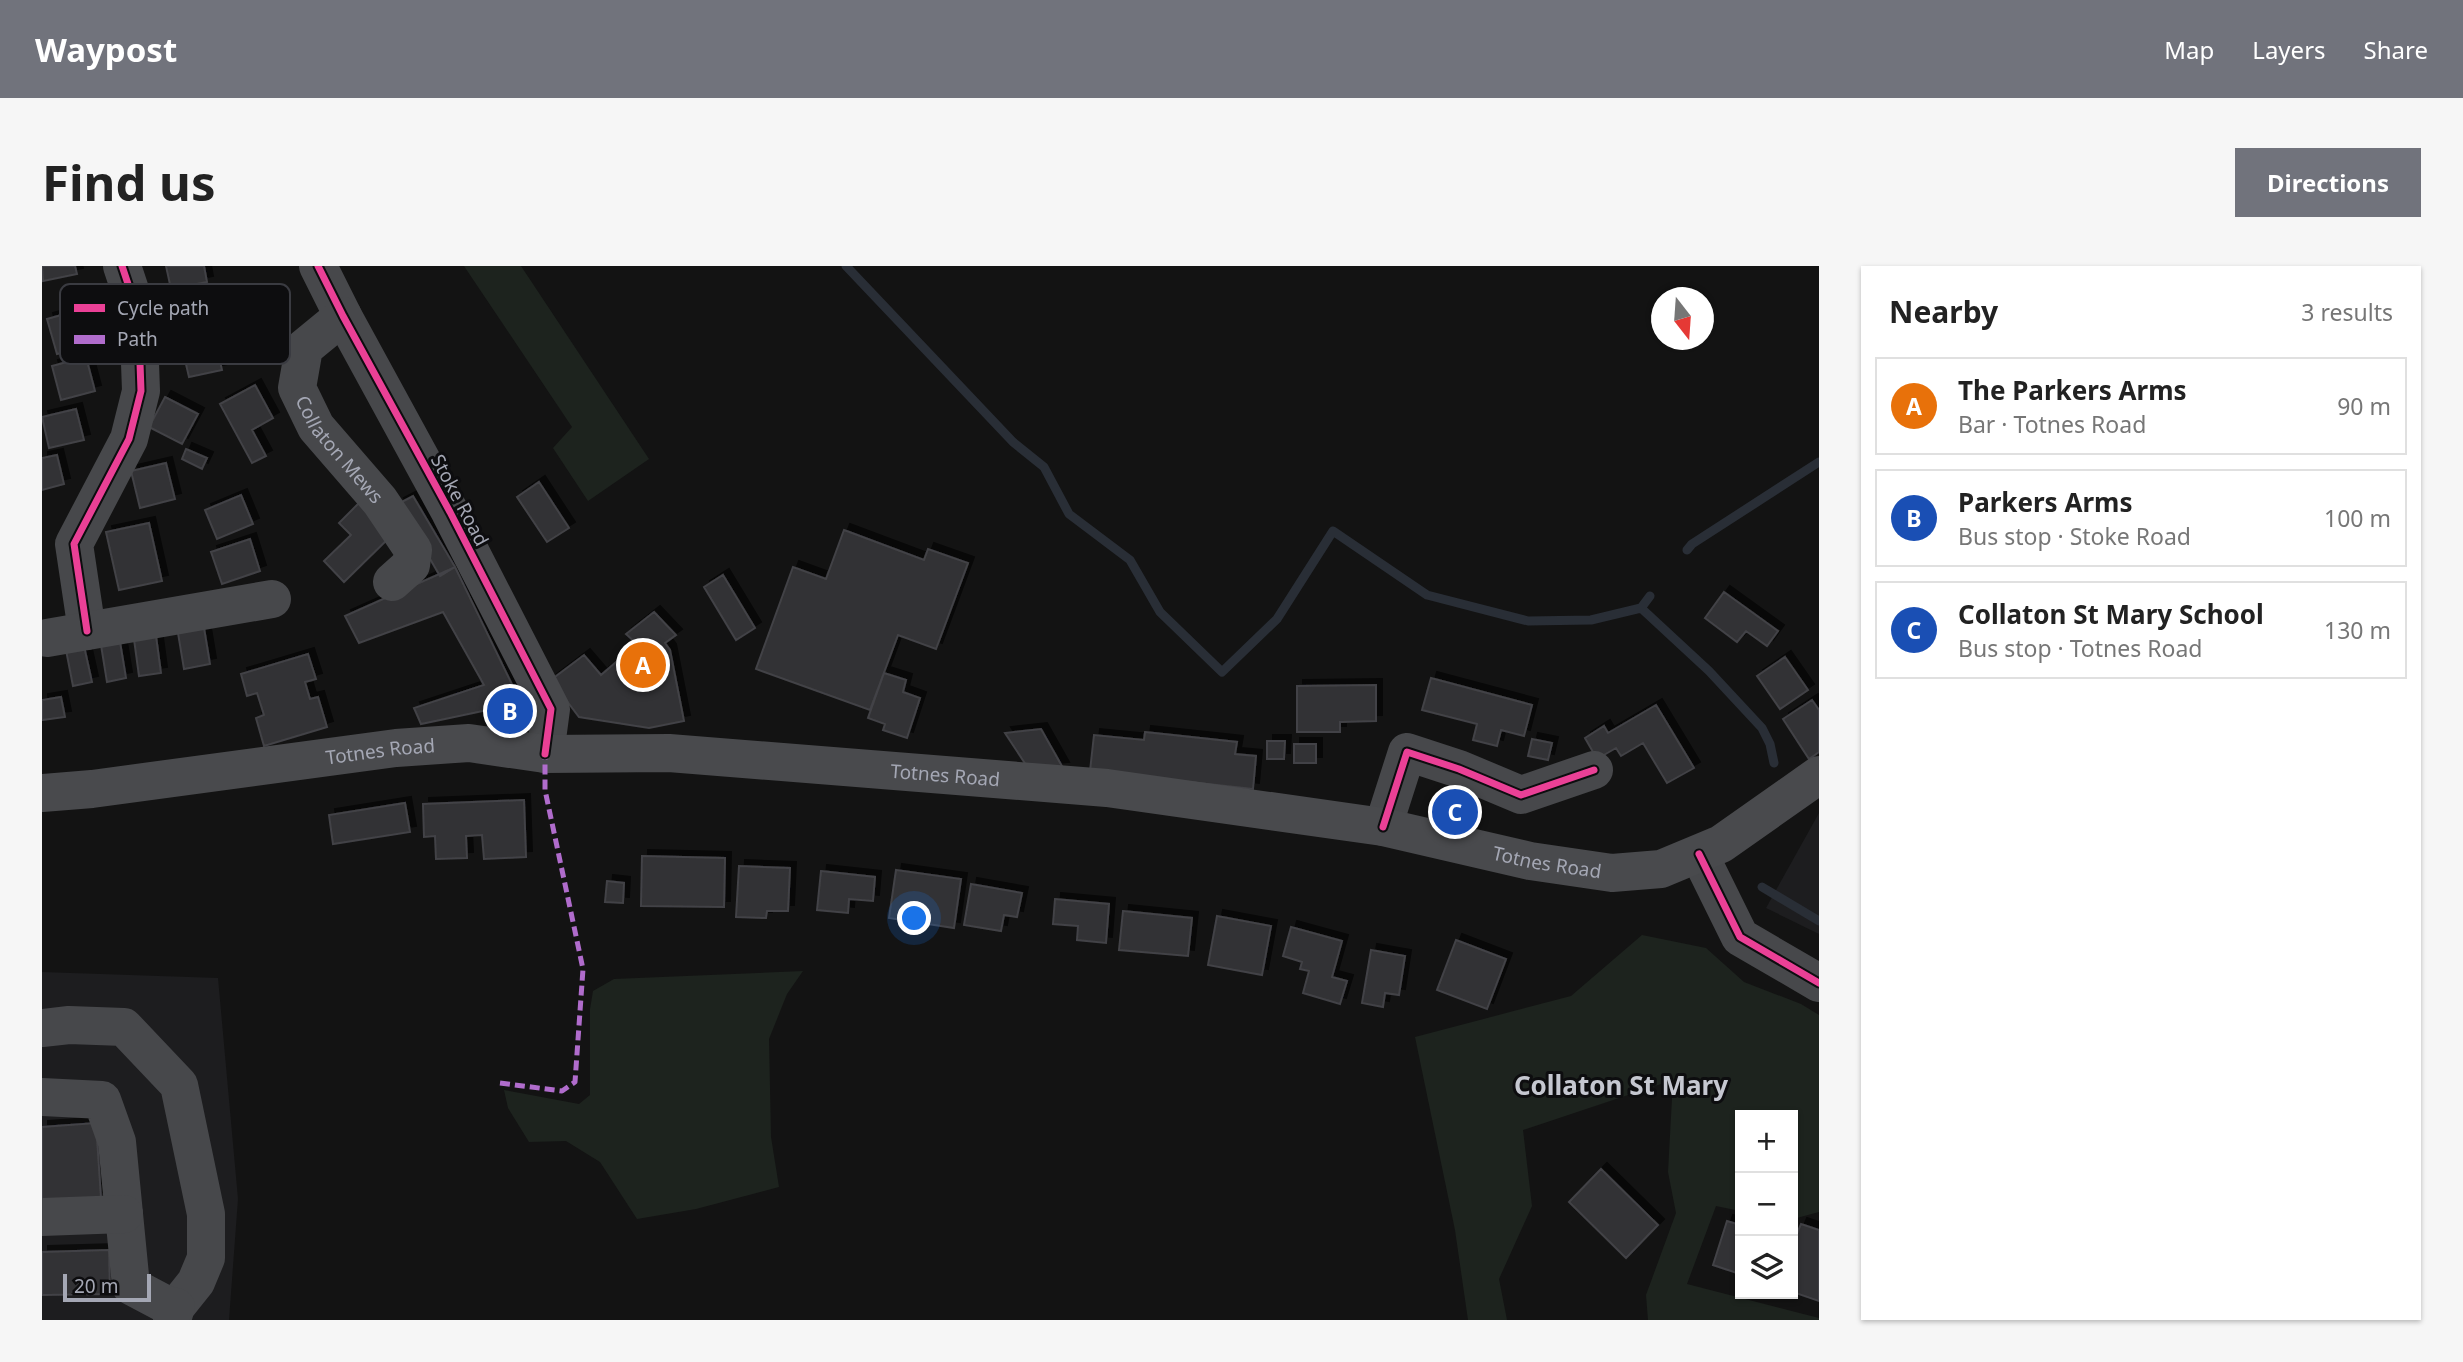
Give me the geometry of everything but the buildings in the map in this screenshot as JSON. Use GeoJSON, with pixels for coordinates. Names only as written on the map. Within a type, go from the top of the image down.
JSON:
{"type":"FeatureCollection","features":[{"type":"Feature","properties":{"kind":"highway","name":"Totnes Road"},"geometry":{"type":"LineString","coordinates":[[42,793],[92,789],[396,748],[468,743],[545,754],[669,753],[1107,789],[1383,827],[1530,861],[1612,873],[1661,869],[1721,845],[1819,775]]}},
{"type":"Feature","properties":{"kind":"street"},"geometry":{"type":"LineString","coordinates":[[122,266],[128,284]]}},
{"type":"Feature","properties":{"kind":"street","name":"Stoke Road"},"geometry":{"type":"LineString","coordinates":[[318,266],[551,709],[545,754]]}},
{"type":"Feature","properties":{"kind":"street","name":"Collaton Mews"},"geometry":{"type":"LineString","coordinates":[[343,316],[304,348],[297,388],[316,427],[380,501],[413,551],[411,565],[392,582]]}},
{"type":"Feature","properties":{"kind":"street"},"geometry":{"type":"LineString","coordinates":[[87,631],[74,544],[129,439],[141,391],[140,364]]}},
{"type":"Feature","properties":{"kind":"street"},"geometry":{"type":"LineString","coordinates":[[47,638],[272,598]]}},
{"type":"Feature","properties":{"kind":"street"},"geometry":{"type":"LineString","coordinates":[[1383,827],[1407,752],[1459,769],[1521,795],[1594,769]]}},
{"type":"Feature","properties":{"kind":"street"},"geometry":{"type":"LineString","coordinates":[[1699,854],[1740,937],[1819,983]]}},
{"type":"Feature","properties":{"kind":"street"},"geometry":{"type":"LineString","coordinates":[[42,1028],[69,1025],[124,1027],[179,1085],[206,1214],[206,1258],[196,1282],[174,1313],[167,1306],[131,1286],[117,1142],[102,1100],[42,1097]]}},
{"type":"Feature","properties":{"kind":"street"},"geometry":{"type":"LineString","coordinates":[[42,1217],[124,1214]]}},
{"type":"Feature","properties":{"kind":"shaded area"},"geometry":{"type":"Polygon","coordinates":[[[464,266],[521,266],[649,459],[588,501],[553,448],[572,427],[464,266]]]}},
{"type":"Feature","properties":{"kind":"shaded area"},"geometry":{"type":"Polygon","coordinates":[[[1819,813],[1819,934],[1766,908],[1819,813]]]}},
{"type":"Feature","properties":{"kind":"shaded area"},"geometry":{"type":"Polygon","coordinates":[[[1642,935],[1706,948],[1744,982],[1801,1004],[1819,1015],[1819,1212],[1798,1218],[1798,1110],[1735,1110],[1735,1210],[1716,1206],[1687,1284],[1819,1320],[1648,1320],[1646,1295],[1676,1213],[1668,1172],[1673,1080],[1523,1130],[1532,1206],[1499,1279],[1507,1320],[1468,1320],[1455,1230],[1415,1037],[1571,996],[1642,935]]]}},
{"type":"Feature","properties":{"kind":"shaded area"},"geometry":{"type":"Polygon","coordinates":[[[803,971],[787,994],[769,1039],[771,1137],[779,1187],[696,1209],[637,1219],[600,1162],[566,1141],[529,1142],[508,1108],[504,1090],[579,1104],[590,1095],[590,1009],[593,991],[614,979],[803,971]]]}},
{"type":"Feature","properties":{"kind":"shaded area"},"geometry":{"type":"Polygon","coordinates":[[[42,972],[218,978],[238,1199],[229,1320],[42,1320],[42,972]]]}},
{"type":"Feature","properties":{"kind":"waterway"},"geometry":{"type":"LineString","coordinates":[[846,266],[1013,442],[1044,467],[1069,514],[1130,560],[1160,612],[1222,672],[1277,619],[1333,531],[1427,595],[1528,621],[1591,620],[1641,608],[1650,596]]}},
{"type":"Feature","properties":{"kind":"waterway"},"geometry":{"type":"LineString","coordinates":[[1687,550],[1692,544],[1819,462]]}},
{"type":"Feature","properties":{"kind":"waterway"},"geometry":{"type":"LineString","coordinates":[[1641,608],[1709,671],[1762,728],[1770,744],[1774,763]]}},
{"type":"Feature","properties":{"kind":"waterway"},"geometry":{"type":"LineString","coordinates":[[1762,887],[1819,921]]}},
{"type":"Feature","properties":{"kind":"marked path"},"geometry":{"type":"LineString","coordinates":[[500,1083],[562,1091],[575,1082],[583,969],[545,790],[545,754]]}},
{"type":"Feature","properties":{"kind":"cycle path"},"geometry":{"type":"LineString","coordinates":[[122,266],[128,284]]}},
{"type":"Feature","properties":{"kind":"cycle path"},"geometry":{"type":"LineString","coordinates":[[318,266],[450,512],[551,709],[545,754]]}},
{"type":"Feature","properties":{"kind":"cycle path"},"geometry":{"type":"LineString","coordinates":[[87,631],[74,544],[129,439],[141,391],[140,364]]}},
{"type":"Feature","properties":{"kind":"cycle path"},"geometry":{"type":"LineString","coordinates":[[1383,827],[1407,752],[1459,769],[1521,795],[1594,770]]}},
{"type":"Feature","properties":{"kind":"cycle path"},"geometry":{"type":"LineString","coordinates":[[1699,854],[1740,937],[1819,983]]}},
{"type":"Feature","properties":{"kind":"place","name":"The Parkers Arms"},"geometry":{"type":"Point","coordinates":[643,665]}},
{"type":"Feature","properties":{"kind":"place","name":"Parkers Arms"},"geometry":{"type":"Point","coordinates":[510,711]}},
{"type":"Feature","properties":{"kind":"place","name":"Collaton St Mary School"},"geometry":{"type":"Point","coordinates":[1455,812]}},
{"type":"Feature","properties":{"kind":"district","name":"Collaton St Mary"},"geometry":{"type":"Point","coordinates":[1621,1085]}}]}
